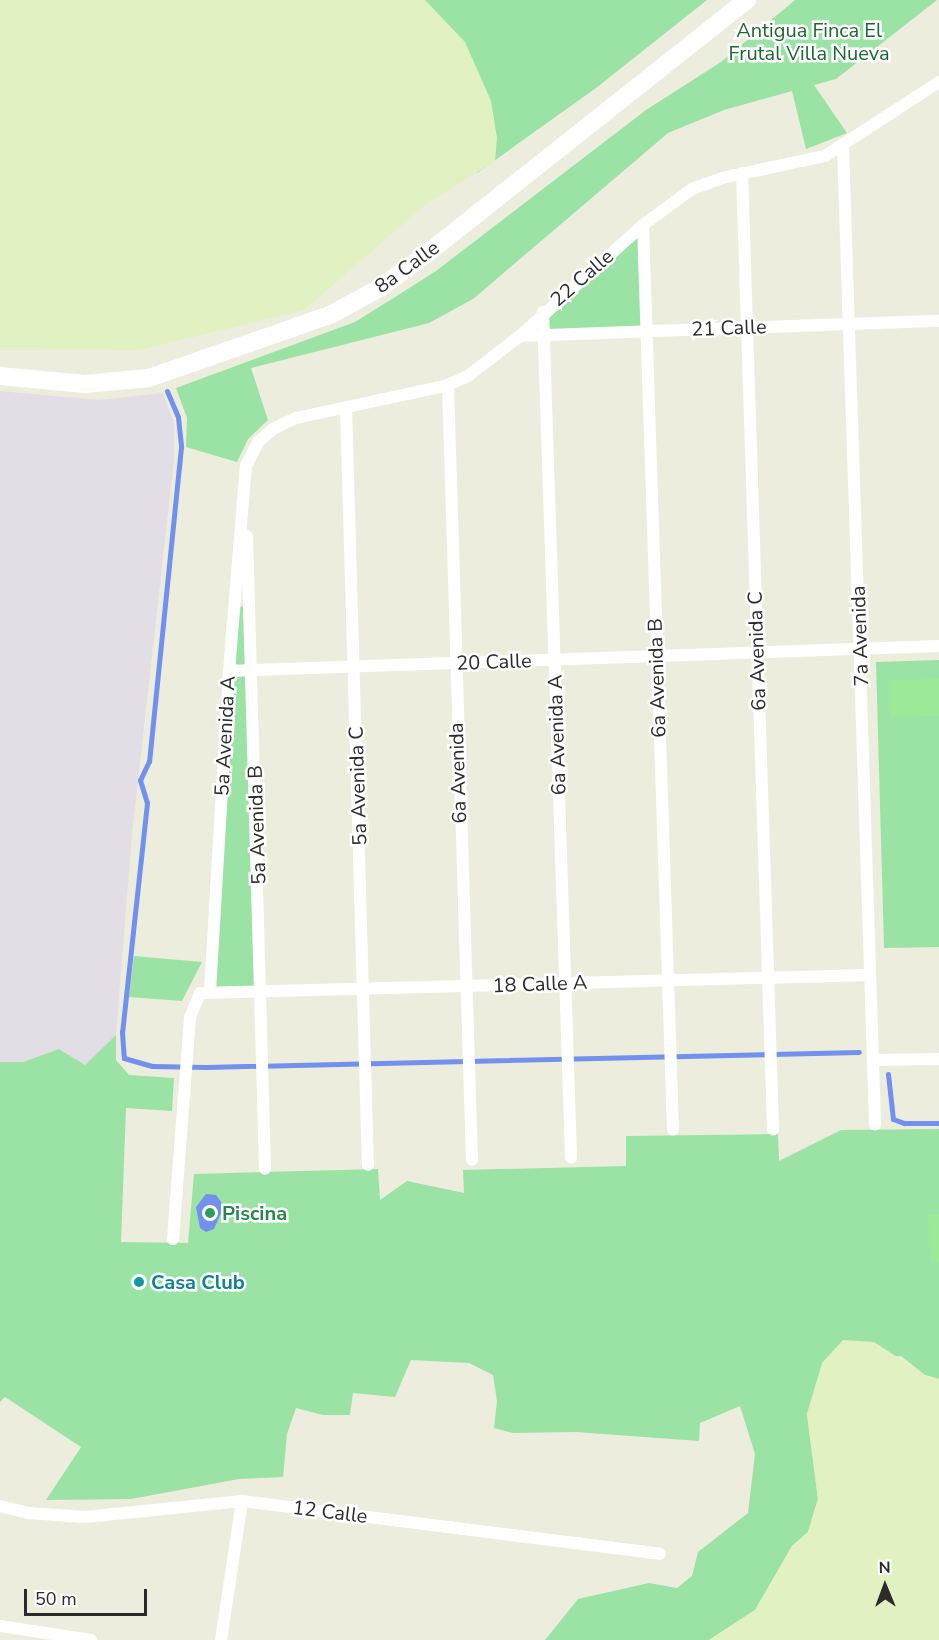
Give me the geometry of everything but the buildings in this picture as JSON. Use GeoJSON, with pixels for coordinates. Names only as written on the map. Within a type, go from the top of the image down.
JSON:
{"type":"FeatureCollection","features":[{"type":"Feature","properties":{"kind":"main road","name":"8a Calle"},"geometry":{"type":"LineString","coordinates":[[0,376],[85,384],[149,378],[330,315],[380,288],[429,252],[747,0]]}},
{"type":"Feature","properties":{"kind":"street","name":"22 Calle"},"geometry":{"type":"LineString","coordinates":[[246,481],[250,454],[273,429],[296,418],[448,385],[481,367],[520,336],[543,312],[643,225],[692,189],[742,173],[807,162],[843,147],[939,82]]}},
{"type":"Feature","properties":{"kind":"street","name":"7a Avenida"},"geometry":{"type":"LineString","coordinates":[[843,147],[875,1124]]}},
{"type":"Feature","properties":{"kind":"street","name":"6a Avenida C"},"geometry":{"type":"LineString","coordinates":[[742,173],[773,1129]]}},
{"type":"Feature","properties":{"kind":"street","name":"6a Avenida B"},"geometry":{"type":"LineString","coordinates":[[643,225],[673,1130]]}},
{"type":"Feature","properties":{"kind":"street","name":"6a Avenida A"},"geometry":{"type":"LineString","coordinates":[[543,312],[570,1158]]}},
{"type":"Feature","properties":{"kind":"street","name":"21 Calle"},"geometry":{"type":"LineString","coordinates":[[520,336],[939,321]]}},
{"type":"Feature","properties":{"kind":"street","name":"6a Avenida"},"geometry":{"type":"LineString","coordinates":[[448,385],[454,663],[472,1160]]}},
{"type":"Feature","properties":{"kind":"street","name":"5a Avenida C"},"geometry":{"type":"LineString","coordinates":[[346,408],[368,1165]]}},
{"type":"Feature","properties":{"kind":"street","name":"5a Avenida B"},"geometry":{"type":"LineString","coordinates":[[246,481],[264,1051],[265,1169]]}},
{"type":"Feature","properties":{"kind":"street","name":"5a Avenida A"},"geometry":{"type":"LineString","coordinates":[[210,992],[229,671],[246,481]]}},
{"type":"Feature","properties":{"kind":"street","name":"20 Calle"},"geometry":{"type":"LineString","coordinates":[[229,671],[939,646]]}},
{"type":"Feature","properties":{"kind":"street","name":"18 Calle A"},"geometry":{"type":"LineString","coordinates":[[210,992],[870,975]]}},
{"type":"Feature","properties":{"kind":"street"},"geometry":{"type":"LineString","coordinates":[[173,1239],[192,1004],[200,993],[210,992]]}},
{"type":"Feature","properties":{"kind":"street"},"geometry":{"type":"LineString","coordinates":[[873,1060],[939,1059]]}},
{"type":"Feature","properties":{"kind":"street"},"geometry":{"type":"LineString","coordinates":[[221,1640],[242,1501]]}},
{"type":"Feature","properties":{"kind":"street","name":"12 Calle"},"geometry":{"type":"LineString","coordinates":[[0,1506],[28,1513],[85,1517],[242,1501],[660,1554]]}},
{"type":"Feature","properties":{"kind":"street"},"geometry":{"type":"LineString","coordinates":[[0,1626],[91,1640]]}},
{"type":"Feature","properties":{"kind":"shaded area"},"geometry":{"type":"Polygon","coordinates":[[[0,391],[98,400],[163,393],[174,423],[174,460],[132,834],[116,1035],[85,1065],[59,1049],[23,1062],[0,1062],[0,391]]]}},
{"type":"Feature","properties":{"kind":"green space"},"geometry":{"type":"Polygon","coordinates":[[[362,0],[707,0],[596,88],[477,173],[362,0]]]}},
{"type":"Feature","properties":{"kind":"green space","name":"Antigua Finca El Frutal Villa Nueva"},"geometry":{"type":"Polygon","coordinates":[[[795,0],[937,0],[836,79],[814,85],[847,133],[806,149],[792,91],[724,110],[668,133],[473,299],[429,323],[251,368],[268,420],[248,439],[237,462],[186,447],[187,418],[176,388],[355,322],[392,299],[436,271],[646,110],[721,62],[795,0]]]}},
{"type":"Feature","properties":{"kind":"green space"},"geometry":{"type":"Polygon","coordinates":[[[643,225],[645,331],[544,335],[543,312],[643,225]]]}},
{"type":"Feature","properties":{"kind":"green space"},"geometry":{"type":"Polygon","coordinates":[[[244,606],[249,657],[244,665],[239,666],[234,662],[238,608],[244,606]]]}},
{"type":"Feature","properties":{"kind":"green space"},"geometry":{"type":"Polygon","coordinates":[[[939,660],[939,947],[884,948],[876,662],[939,660]]]}},
{"type":"Feature","properties":{"kind":"green space"},"geometry":{"type":"Polygon","coordinates":[[[229,671],[252,671],[263,991],[210,992],[229,671]]]}},
{"type":"Feature","properties":{"kind":"green space"},"geometry":{"type":"Polygon","coordinates":[[[939,679],[939,716],[890,717],[889,680],[939,679]]]}},
{"type":"Feature","properties":{"kind":"green space"},"geometry":{"type":"Polygon","coordinates":[[[134,956],[202,962],[182,1001],[129,997],[134,956]]]}},
{"type":"Feature","properties":{"kind":"green space"},"geometry":{"type":"Polygon","coordinates":[[[116,1035],[116,1060],[129,1075],[174,1078],[172,1111],[126,1108],[121,1242],[188,1243],[194,1174],[378,1169],[380,1200],[407,1181],[464,1193],[463,1170],[626,1166],[626,1136],[778,1134],[779,1161],[841,1130],[939,1129],[939,1379],[925,1375],[901,1356],[823,1363],[807,1414],[818,1499],[808,1532],[792,1546],[755,1610],[709,1640],[545,1640],[578,1599],[649,1583],[677,1588],[692,1576],[698,1552],[748,1513],[755,1454],[740,1406],[700,1423],[699,1441],[576,1432],[513,1433],[494,1428],[497,1401],[493,1375],[469,1363],[411,1360],[395,1397],[353,1393],[350,1415],[323,1415],[296,1408],[287,1434],[283,1477],[239,1479],[131,1499],[46,1500],[81,1447],[5,1397],[0,1402],[0,1062],[23,1062],[59,1049],[85,1065],[116,1035]]]}},
{"type":"Feature","properties":{"kind":"green space"},"geometry":{"type":"Polygon","coordinates":[[[928,1214],[939,1214],[939,1262],[931,1263],[928,1214]]]}},
{"type":"Feature","properties":{"kind":"sand"},"geometry":{"type":"Polygon","coordinates":[[[0,0],[425,0],[465,42],[491,101],[497,138],[495,161],[426,204],[304,310],[139,350],[0,349],[0,0]]]}},
{"type":"Feature","properties":{"kind":"sand"},"geometry":{"type":"Polygon","coordinates":[[[843,1340],[874,1342],[925,1375],[939,1379],[939,1640],[709,1640],[755,1610],[792,1546],[808,1532],[818,1499],[807,1414],[822,1363],[843,1340]]]}},
{"type":"Feature","properties":{"kind":"water","name":"Piscina"},"geometry":{"type":"Polygon","coordinates":[[[206,1194],[216,1195],[224,1206],[214,1229],[206,1232],[200,1228],[196,1207],[206,1194]]]}},
{"type":"Feature","properties":{"kind":"waterway"},"geometry":{"type":"LineString","coordinates":[[167,391],[178,417],[181,447],[149,761],[140,780],[147,803],[122,1032],[124,1058],[152,1066],[206,1067],[859,1052]]}},
{"type":"Feature","properties":{"kind":"waterway"},"geometry":{"type":"LineString","coordinates":[[888,1074],[893,1119],[904,1123],[939,1123]]}},
{"type":"Feature","properties":{"kind":"place","name":"Piscina"},"geometry":{"type":"Point","coordinates":[210,1213]}},
{"type":"Feature","properties":{"kind":"place","name":"Casa Club"},"geometry":{"type":"Point","coordinates":[139,1282]}}]}
